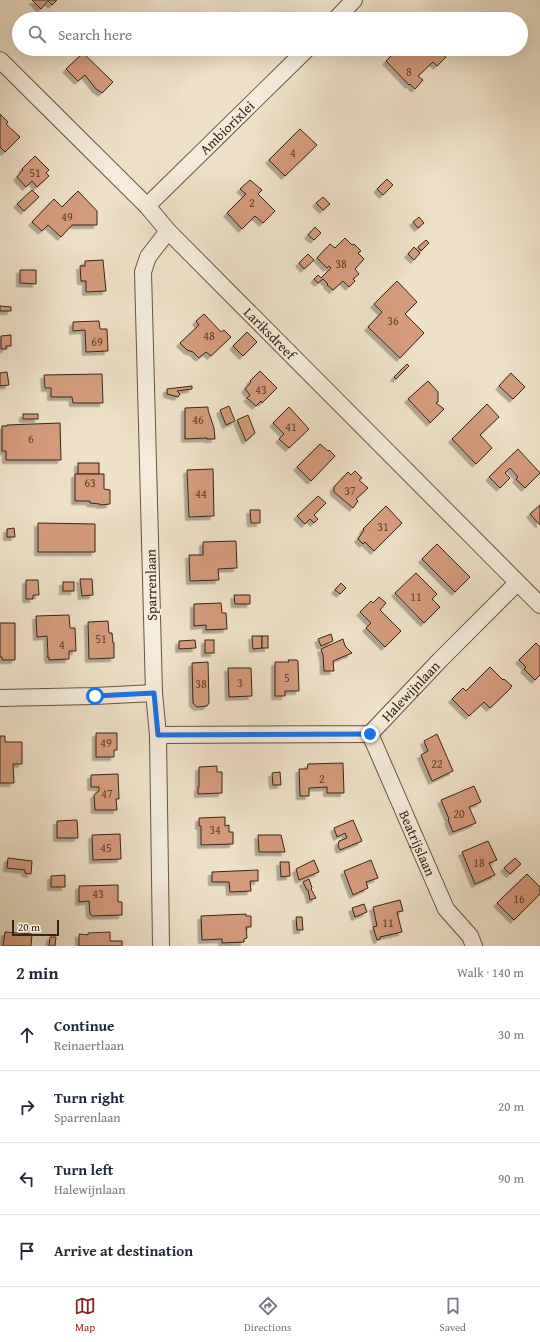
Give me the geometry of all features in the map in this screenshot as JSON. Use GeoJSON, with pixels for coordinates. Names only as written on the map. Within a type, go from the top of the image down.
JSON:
{"type":"FeatureCollection","features":[{"type":"Feature","properties":{"kind":"street"},"geometry":{"type":"LineString","coordinates":[[343,12],[354,0]]}},
{"type":"Feature","properties":{"kind":"street","name":"Ambiorixlei"},"geometry":{"type":"LineString","coordinates":[[147,206],[300,56]]}},
{"type":"Feature","properties":{"kind":"street","name":"Lariksdreef"},"geometry":{"type":"LineString","coordinates":[[2,65],[147,206],[168,231],[540,605]]}},
{"type":"Feature","properties":{"kind":"street","name":"Sparrenlaan"},"geometry":{"type":"LineString","coordinates":[[161,946],[158,735],[154,693],[143,272],[148,257],[168,231]]}},
{"type":"Feature","properties":{"kind":"street","name":"Halewijnlaan"},"geometry":{"type":"LineString","coordinates":[[370,734],[440,660],[517,583]]}},
{"type":"Feature","properties":{"kind":"street"},"geometry":{"type":"LineString","coordinates":[[0,698],[154,693]]}},
{"type":"Feature","properties":{"kind":"street"},"geometry":{"type":"LineString","coordinates":[[158,735],[370,734]]}},
{"type":"Feature","properties":{"kind":"street","name":"Beatrijslaan"},"geometry":{"type":"LineString","coordinates":[[370,734],[446,909],[470,936],[474,946]]}},
{"type":"Feature","properties":{"kind":"building"},"geometry":{"type":"Polygon","coordinates":[[[32,0],[57,0],[52,5],[48,1],[41,9],[32,0]]]}},
{"type":"Feature","properties":{"kind":"building"},"geometry":{"type":"Polygon","coordinates":[[[80,56],[86,56],[113,82],[102,93],[96,89],[85,75],[78,81],[66,69],[80,56]]]}},
{"type":"Feature","properties":{"kind":"building"},"geometry":{"type":"Polygon","coordinates":[[[391,56],[446,57],[437,66],[433,62],[418,76],[423,80],[415,89],[410,84],[409,85],[386,61],[391,56]]]}},
{"type":"Feature","properties":{"kind":"building"},"geometry":{"type":"Polygon","coordinates":[[[0,114],[8,122],[6,124],[20,137],[5,152],[0,147],[0,114]]]}},
{"type":"Feature","properties":{"kind":"building"},"geometry":{"type":"Polygon","coordinates":[[[300,129],[317,145],[285,176],[269,160],[300,129]]]}},
{"type":"Feature","properties":{"kind":"building"},"geometry":{"type":"Polygon","coordinates":[[[35,156],[49,170],[46,173],[49,176],[37,187],[32,181],[26,187],[17,177],[23,170],[22,169],[35,156]]]}},
{"type":"Feature","properties":{"kind":"building"},"geometry":{"type":"Polygon","coordinates":[[[387,179],[393,185],[383,195],[377,189],[387,179]]]}},
{"type":"Feature","properties":{"kind":"building"},"geometry":{"type":"Polygon","coordinates":[[[250,180],[262,190],[258,194],[275,211],[263,223],[255,216],[242,229],[227,213],[246,194],[240,189],[250,180]]]}},
{"type":"Feature","properties":{"kind":"building"},"geometry":{"type":"Polygon","coordinates":[[[32,190],[39,197],[24,211],[17,204],[32,190]]]}},
{"type":"Feature","properties":{"kind":"building"},"geometry":{"type":"Polygon","coordinates":[[[78,191],[97,211],[97,225],[72,225],[61,237],[48,225],[42,231],[32,222],[54,199],[62,207],[78,191]]]}},
{"type":"Feature","properties":{"kind":"building"},"geometry":{"type":"Polygon","coordinates":[[[323,197],[330,204],[323,210],[316,203],[323,197]]]}},
{"type":"Feature","properties":{"kind":"building"},"geometry":{"type":"Polygon","coordinates":[[[419,217],[424,223],[418,228],[413,222],[419,217]]]}},
{"type":"Feature","properties":{"kind":"building"},"geometry":{"type":"Polygon","coordinates":[[[315,227],[321,233],[314,240],[308,235],[315,227]]]}},
{"type":"Feature","properties":{"kind":"building"},"geometry":{"type":"Polygon","coordinates":[[[345,238],[361,251],[358,253],[364,259],[355,269],[359,274],[353,279],[355,281],[349,287],[343,281],[333,290],[323,279],[318,283],[314,279],[318,275],[321,278],[331,268],[329,266],[327,268],[317,258],[330,244],[335,248],[345,238]]]}},
{"type":"Feature","properties":{"kind":"building"},"geometry":{"type":"Polygon","coordinates":[[[426,240],[429,243],[421,251],[418,247],[426,240]]]}},
{"type":"Feature","properties":{"kind":"building"},"geometry":{"type":"Polygon","coordinates":[[[414,247],[420,253],[414,260],[408,254],[414,247]]]}},
{"type":"Feature","properties":{"kind":"building"},"geometry":{"type":"Polygon","coordinates":[[[308,254],[314,260],[304,269],[299,263],[308,254]]]}},
{"type":"Feature","properties":{"kind":"building"},"geometry":{"type":"Polygon","coordinates":[[[103,260],[106,291],[86,292],[86,281],[81,281],[80,266],[85,266],[85,261],[103,260]]]}},
{"type":"Feature","properties":{"kind":"building"},"geometry":{"type":"Polygon","coordinates":[[[20,270],[36,270],[36,284],[20,283],[20,270]]]}},
{"type":"Feature","properties":{"kind":"building"},"geometry":{"type":"Polygon","coordinates":[[[397,281],[417,302],[405,314],[424,333],[400,358],[368,327],[382,312],[374,304],[397,281]]]}},
{"type":"Feature","properties":{"kind":"building"},"geometry":{"type":"Polygon","coordinates":[[[0,306],[11,307],[11,311],[0,311],[0,306]]]}},
{"type":"Feature","properties":{"kind":"building"},"geometry":{"type":"Polygon","coordinates":[[[204,314],[221,332],[224,330],[231,337],[211,356],[206,352],[199,358],[180,343],[199,325],[196,321],[204,314]]]}},
{"type":"Feature","properties":{"kind":"building"},"geometry":{"type":"Polygon","coordinates":[[[99,321],[100,329],[107,329],[108,351],[86,352],[85,330],[73,331],[73,322],[99,321]]]}},
{"type":"Feature","properties":{"kind":"building"},"geometry":{"type":"Polygon","coordinates":[[[247,332],[257,342],[243,356],[233,346],[247,332]]]}},
{"type":"Feature","properties":{"kind":"building"},"geometry":{"type":"Polygon","coordinates":[[[11,335],[11,346],[6,346],[6,349],[1,349],[1,336],[11,335]]]}},
{"type":"Feature","properties":{"kind":"building"},"geometry":{"type":"Polygon","coordinates":[[[407,364],[409,366],[396,379],[394,377],[407,364]]]}},
{"type":"Feature","properties":{"kind":"building"},"geometry":{"type":"Polygon","coordinates":[[[260,371],[277,388],[262,403],[261,401],[256,406],[247,398],[250,395],[245,389],[251,382],[250,381],[260,371]]]}},
{"type":"Feature","properties":{"kind":"building"},"geometry":{"type":"Polygon","coordinates":[[[7,372],[9,385],[0,386],[0,373],[7,372]]]}},
{"type":"Feature","properties":{"kind":"building"},"geometry":{"type":"Polygon","coordinates":[[[511,373],[525,387],[513,399],[499,386],[511,373]]]}},
{"type":"Feature","properties":{"kind":"building"},"geometry":{"type":"Polygon","coordinates":[[[102,374],[103,403],[73,403],[72,397],[51,397],[51,388],[45,388],[44,375],[102,374]]]}},
{"type":"Feature","properties":{"kind":"building"},"geometry":{"type":"Polygon","coordinates":[[[428,381],[438,392],[438,402],[436,403],[444,409],[430,423],[408,399],[428,381]]]}},
{"type":"Feature","properties":{"kind":"building"},"geometry":{"type":"Polygon","coordinates":[[[192,386],[192,389],[177,391],[180,394],[178,397],[167,394],[167,389],[192,386]]]}},
{"type":"Feature","properties":{"kind":"building"},"geometry":{"type":"Polygon","coordinates":[[[487,404],[499,417],[480,435],[492,448],[476,464],[452,439],[487,404]]]}},
{"type":"Feature","properties":{"kind":"building"},"geometry":{"type":"Polygon","coordinates":[[[229,406],[235,421],[226,425],[220,410],[229,406]]]}},
{"type":"Feature","properties":{"kind":"building"},"geometry":{"type":"Polygon","coordinates":[[[208,407],[214,428],[215,439],[185,439],[185,408],[208,407]]]}},
{"type":"Feature","properties":{"kind":"building"},"geometry":{"type":"Polygon","coordinates":[[[289,407],[309,429],[289,448],[279,439],[284,434],[273,423],[289,407]]]}},
{"type":"Feature","properties":{"kind":"building"},"geometry":{"type":"Polygon","coordinates":[[[23,414],[38,414],[38,419],[23,419],[23,414]]]}},
{"type":"Feature","properties":{"kind":"building"},"geometry":{"type":"Polygon","coordinates":[[[248,415],[255,433],[246,441],[237,420],[248,415]]]}},
{"type":"Feature","properties":{"kind":"building"},"geometry":{"type":"Polygon","coordinates":[[[60,423],[61,460],[6,460],[6,451],[2,451],[2,426],[60,423]]]}},
{"type":"Feature","properties":{"kind":"building"},"geometry":{"type":"Polygon","coordinates":[[[320,444],[335,456],[311,481],[297,467],[320,444]]]}},
{"type":"Feature","properties":{"kind":"building"},"geometry":{"type":"Polygon","coordinates":[[[518,449],[540,473],[525,488],[516,479],[518,477],[510,468],[505,473],[510,478],[500,488],[489,477],[518,449]]]}},
{"type":"Feature","properties":{"kind":"building"},"geometry":{"type":"Polygon","coordinates":[[[78,463],[99,463],[99,474],[78,474],[78,463]]]}},
{"type":"Feature","properties":{"kind":"building"},"geometry":{"type":"Polygon","coordinates":[[[213,469],[214,516],[189,517],[187,470],[213,469]]]}},
{"type":"Feature","properties":{"kind":"building"},"geometry":{"type":"Polygon","coordinates":[[[355,471],[362,478],[359,480],[368,488],[356,499],[358,501],[353,508],[334,492],[334,487],[348,472],[351,475],[355,471]]]}},
{"type":"Feature","properties":{"kind":"building"},"geometry":{"type":"Polygon","coordinates":[[[75,474],[104,474],[104,489],[110,490],[110,504],[100,505],[90,503],[90,501],[75,501],[75,474]]]}},
{"type":"Feature","properties":{"kind":"building"},"geometry":{"type":"Polygon","coordinates":[[[318,496],[326,503],[314,515],[318,519],[314,523],[310,519],[305,524],[297,516],[318,496]]]}},
{"type":"Feature","properties":{"kind":"building"},"geometry":{"type":"Polygon","coordinates":[[[540,505],[540,525],[530,514],[540,505]]]}},
{"type":"Feature","properties":{"kind":"building"},"geometry":{"type":"Polygon","coordinates":[[[386,506],[402,523],[374,551],[365,542],[363,544],[358,539],[364,530],[363,529],[386,506]]]}},
{"type":"Feature","properties":{"kind":"building"},"geometry":{"type":"Polygon","coordinates":[[[250,510],[260,510],[260,523],[251,523],[250,510]]]}},
{"type":"Feature","properties":{"kind":"building"},"geometry":{"type":"Polygon","coordinates":[[[38,523],[95,524],[95,552],[38,552],[38,523]]]}},
{"type":"Feature","properties":{"kind":"building"},"geometry":{"type":"Polygon","coordinates":[[[14,528],[15,537],[7,537],[7,529],[14,528]]]}},
{"type":"Feature","properties":{"kind":"building"},"geometry":{"type":"Polygon","coordinates":[[[236,541],[237,568],[218,569],[219,580],[190,581],[189,555],[203,555],[203,542],[236,541]]]}},
{"type":"Feature","properties":{"kind":"building"},"geometry":{"type":"Polygon","coordinates":[[[437,544],[470,577],[455,592],[422,559],[437,544]]]}},
{"type":"Feature","properties":{"kind":"building"},"geometry":{"type":"Polygon","coordinates":[[[416,573],[437,594],[432,599],[440,607],[424,623],[395,593],[416,573]]]}},
{"type":"Feature","properties":{"kind":"building"},"geometry":{"type":"Polygon","coordinates":[[[80,579],[92,579],[93,595],[82,596],[80,579]]]}},
{"type":"Feature","properties":{"kind":"building"},"geometry":{"type":"Polygon","coordinates":[[[26,580],[38,580],[39,595],[33,595],[33,599],[26,599],[26,580]]]}},
{"type":"Feature","properties":{"kind":"building"},"geometry":{"type":"Polygon","coordinates":[[[63,582],[74,582],[74,591],[63,591],[63,582]]]}},
{"type":"Feature","properties":{"kind":"building"},"geometry":{"type":"Polygon","coordinates":[[[341,583],[346,588],[340,594],[335,590],[341,583]]]}},
{"type":"Feature","properties":{"kind":"building"},"geometry":{"type":"Polygon","coordinates":[[[234,595],[250,595],[250,604],[235,604],[234,595]]]}},
{"type":"Feature","properties":{"kind":"building"},"geometry":{"type":"Polygon","coordinates":[[[379,597],[386,603],[380,610],[401,631],[385,647],[366,628],[371,623],[360,612],[371,601],[373,603],[379,597]]]}},
{"type":"Feature","properties":{"kind":"building"},"geometry":{"type":"Polygon","coordinates":[[[221,603],[222,613],[226,613],[227,629],[206,630],[206,625],[194,626],[194,604],[221,603]]]}},
{"type":"Feature","properties":{"kind":"building"},"geometry":{"type":"Polygon","coordinates":[[[69,615],[70,628],[75,628],[76,651],[69,651],[69,659],[49,660],[49,657],[47,657],[47,636],[37,637],[36,616],[69,615]]]}},
{"type":"Feature","properties":{"kind":"building"},"geometry":{"type":"Polygon","coordinates":[[[108,621],[109,633],[112,633],[114,643],[114,658],[89,659],[88,622],[108,621]]]}},
{"type":"Feature","properties":{"kind":"building"},"geometry":{"type":"Polygon","coordinates":[[[0,623],[15,623],[15,660],[2,660],[2,657],[0,657],[0,623]]]}},
{"type":"Feature","properties":{"kind":"building"},"geometry":{"type":"Polygon","coordinates":[[[331,634],[333,641],[321,646],[318,639],[331,634]]]}},
{"type":"Feature","properties":{"kind":"building"},"geometry":{"type":"Polygon","coordinates":[[[252,636],[262,636],[262,648],[253,649],[252,636]]]}},
{"type":"Feature","properties":{"kind":"building"},"geometry":{"type":"Polygon","coordinates":[[[262,636],[268,636],[268,648],[262,648],[262,636]]]}},
{"type":"Feature","properties":{"kind":"building"},"geometry":{"type":"Polygon","coordinates":[[[343,639],[345,646],[352,653],[333,661],[334,671],[324,671],[321,649],[343,639]]]}},
{"type":"Feature","properties":{"kind":"building"},"geometry":{"type":"Polygon","coordinates":[[[195,640],[196,648],[179,649],[179,641],[195,640]]]}},
{"type":"Feature","properties":{"kind":"building"},"geometry":{"type":"Polygon","coordinates":[[[205,640],[214,640],[214,653],[205,653],[205,640]]]}},
{"type":"Feature","properties":{"kind":"building"},"geometry":{"type":"Polygon","coordinates":[[[536,643],[540,647],[540,675],[535,680],[524,669],[526,667],[519,660],[536,643]]]}},
{"type":"Feature","properties":{"kind":"building"},"geometry":{"type":"Polygon","coordinates":[[[288,660],[298,661],[299,691],[285,691],[285,696],[275,696],[275,662],[289,662],[288,660]]]}},
{"type":"Feature","properties":{"kind":"building"},"geometry":{"type":"Polygon","coordinates":[[[208,662],[209,703],[207,706],[197,707],[193,703],[192,663],[208,662]]]}},
{"type":"Feature","properties":{"kind":"building"},"geometry":{"type":"Polygon","coordinates":[[[490,667],[503,680],[504,679],[512,686],[490,708],[484,702],[469,716],[452,699],[463,688],[466,691],[490,667]]]}},
{"type":"Feature","properties":{"kind":"building"},"geometry":{"type":"Polygon","coordinates":[[[228,668],[251,668],[252,696],[229,697],[228,668]]]}},
{"type":"Feature","properties":{"kind":"building"},"geometry":{"type":"Polygon","coordinates":[[[96,733],[117,733],[117,750],[114,750],[114,757],[96,757],[96,733]]]}},
{"type":"Feature","properties":{"kind":"building"},"geometry":{"type":"Polygon","coordinates":[[[437,734],[453,771],[432,781],[421,755],[428,751],[424,741],[437,734]]]}},
{"type":"Feature","properties":{"kind":"building"},"geometry":{"type":"Polygon","coordinates":[[[0,736],[5,736],[5,742],[22,742],[22,764],[13,764],[14,783],[0,783],[0,736]]]}},
{"type":"Feature","properties":{"kind":"building"},"geometry":{"type":"Polygon","coordinates":[[[343,763],[344,793],[327,793],[327,787],[309,788],[309,796],[300,796],[299,769],[307,769],[308,764],[343,763]]]}},
{"type":"Feature","properties":{"kind":"building"},"geometry":{"type":"Polygon","coordinates":[[[217,766],[217,772],[222,772],[222,793],[198,794],[199,767],[217,766]]]}},
{"type":"Feature","properties":{"kind":"building"},"geometry":{"type":"Polygon","coordinates":[[[280,772],[281,785],[273,785],[272,773],[280,772]]]}},
{"type":"Feature","properties":{"kind":"building"},"geometry":{"type":"Polygon","coordinates":[[[118,774],[119,799],[116,799],[117,810],[95,810],[94,795],[99,791],[99,787],[91,787],[91,775],[118,774]]]}},
{"type":"Feature","properties":{"kind":"building"},"geometry":{"type":"Polygon","coordinates":[[[474,786],[481,802],[469,807],[476,823],[453,832],[441,800],[474,786]]]}},
{"type":"Feature","properties":{"kind":"building"},"geometry":{"type":"Polygon","coordinates":[[[225,817],[225,826],[229,825],[229,832],[233,832],[233,844],[201,845],[201,826],[199,826],[199,818],[225,817]]]}},
{"type":"Feature","properties":{"kind":"building"},"geometry":{"type":"Polygon","coordinates":[[[77,820],[78,838],[57,838],[57,821],[77,820]]]}},
{"type":"Feature","properties":{"kind":"building"},"geometry":{"type":"Polygon","coordinates":[[[353,820],[362,841],[340,850],[338,846],[339,841],[347,838],[345,833],[337,837],[334,828],[353,820]]]}},
{"type":"Feature","properties":{"kind":"building"},"geometry":{"type":"Polygon","coordinates":[[[120,834],[121,859],[93,860],[92,835],[120,834]]]}},
{"type":"Feature","properties":{"kind":"building"},"geometry":{"type":"Polygon","coordinates":[[[258,835],[281,835],[285,852],[259,852],[258,835]]]}},
{"type":"Feature","properties":{"kind":"building"},"geometry":{"type":"Polygon","coordinates":[[[488,841],[497,860],[489,863],[495,875],[475,884],[462,852],[488,841]]]}},
{"type":"Feature","properties":{"kind":"building"},"geometry":{"type":"Polygon","coordinates":[[[8,858],[32,861],[31,874],[25,873],[25,870],[7,868],[8,858]]]}},
{"type":"Feature","properties":{"kind":"building"},"geometry":{"type":"Polygon","coordinates":[[[515,858],[521,864],[510,874],[504,868],[515,858]]]}},
{"type":"Feature","properties":{"kind":"building"},"geometry":{"type":"Polygon","coordinates":[[[314,860],[319,872],[299,880],[296,869],[314,860]]]}},
{"type":"Feature","properties":{"kind":"building"},"geometry":{"type":"Polygon","coordinates":[[[371,860],[378,878],[366,882],[368,888],[353,895],[344,871],[371,860]]]}},
{"type":"Feature","properties":{"kind":"building"},"geometry":{"type":"Polygon","coordinates":[[[280,862],[289,862],[290,876],[281,877],[280,862]]]}},
{"type":"Feature","properties":{"kind":"building"},"geometry":{"type":"Polygon","coordinates":[[[258,870],[258,881],[250,881],[251,891],[230,892],[229,882],[212,882],[212,872],[258,870]]]}},
{"type":"Feature","properties":{"kind":"building"},"geometry":{"type":"Polygon","coordinates":[[[527,874],[540,887],[540,894],[514,920],[497,903],[527,874]]]}},
{"type":"Feature","properties":{"kind":"building"},"geometry":{"type":"Polygon","coordinates":[[[65,875],[65,887],[51,887],[51,876],[65,875]]]}},
{"type":"Feature","properties":{"kind":"building"},"geometry":{"type":"Polygon","coordinates":[[[309,879],[311,889],[316,898],[310,900],[308,890],[303,882],[309,879]]]}},
{"type":"Feature","properties":{"kind":"building"},"geometry":{"type":"Polygon","coordinates":[[[118,885],[118,902],[122,902],[122,915],[93,916],[90,914],[89,901],[79,902],[79,886],[118,885]]]}},
{"type":"Feature","properties":{"kind":"building"},"geometry":{"type":"Polygon","coordinates":[[[400,900],[403,911],[397,912],[402,932],[380,937],[380,939],[377,940],[373,927],[377,926],[373,907],[400,900]]]}},
{"type":"Feature","properties":{"kind":"building"},"geometry":{"type":"Polygon","coordinates":[[[364,904],[367,912],[355,917],[352,908],[364,904]]]}},
{"type":"Feature","properties":{"kind":"building"},"geometry":{"type":"Polygon","coordinates":[[[246,914],[246,916],[251,916],[251,927],[246,927],[247,938],[244,939],[244,942],[222,943],[222,939],[202,940],[201,916],[246,914]]]}},
{"type":"Feature","properties":{"kind":"building"},"geometry":{"type":"Polygon","coordinates":[[[296,917],[302,917],[303,930],[297,930],[296,917]]]}},
{"type":"Feature","properties":{"kind":"building"},"geometry":{"type":"Polygon","coordinates":[[[5,932],[32,934],[31,946],[3,946],[5,932]]]}},
{"type":"Feature","properties":{"kind":"building"},"geometry":{"type":"Polygon","coordinates":[[[110,932],[110,941],[122,941],[122,946],[79,946],[79,934],[88,935],[88,933],[110,932]]]}},
{"type":"Feature","properties":{"kind":"building"},"geometry":{"type":"Polygon","coordinates":[[[50,937],[56,937],[55,946],[49,946],[50,937]]]}},
{"type":"Feature","properties":{"kind":"route"},"geometry":{"type":"LineString","coordinates":[[95,696],[154,693],[158,735],[370,734]]}}]}
